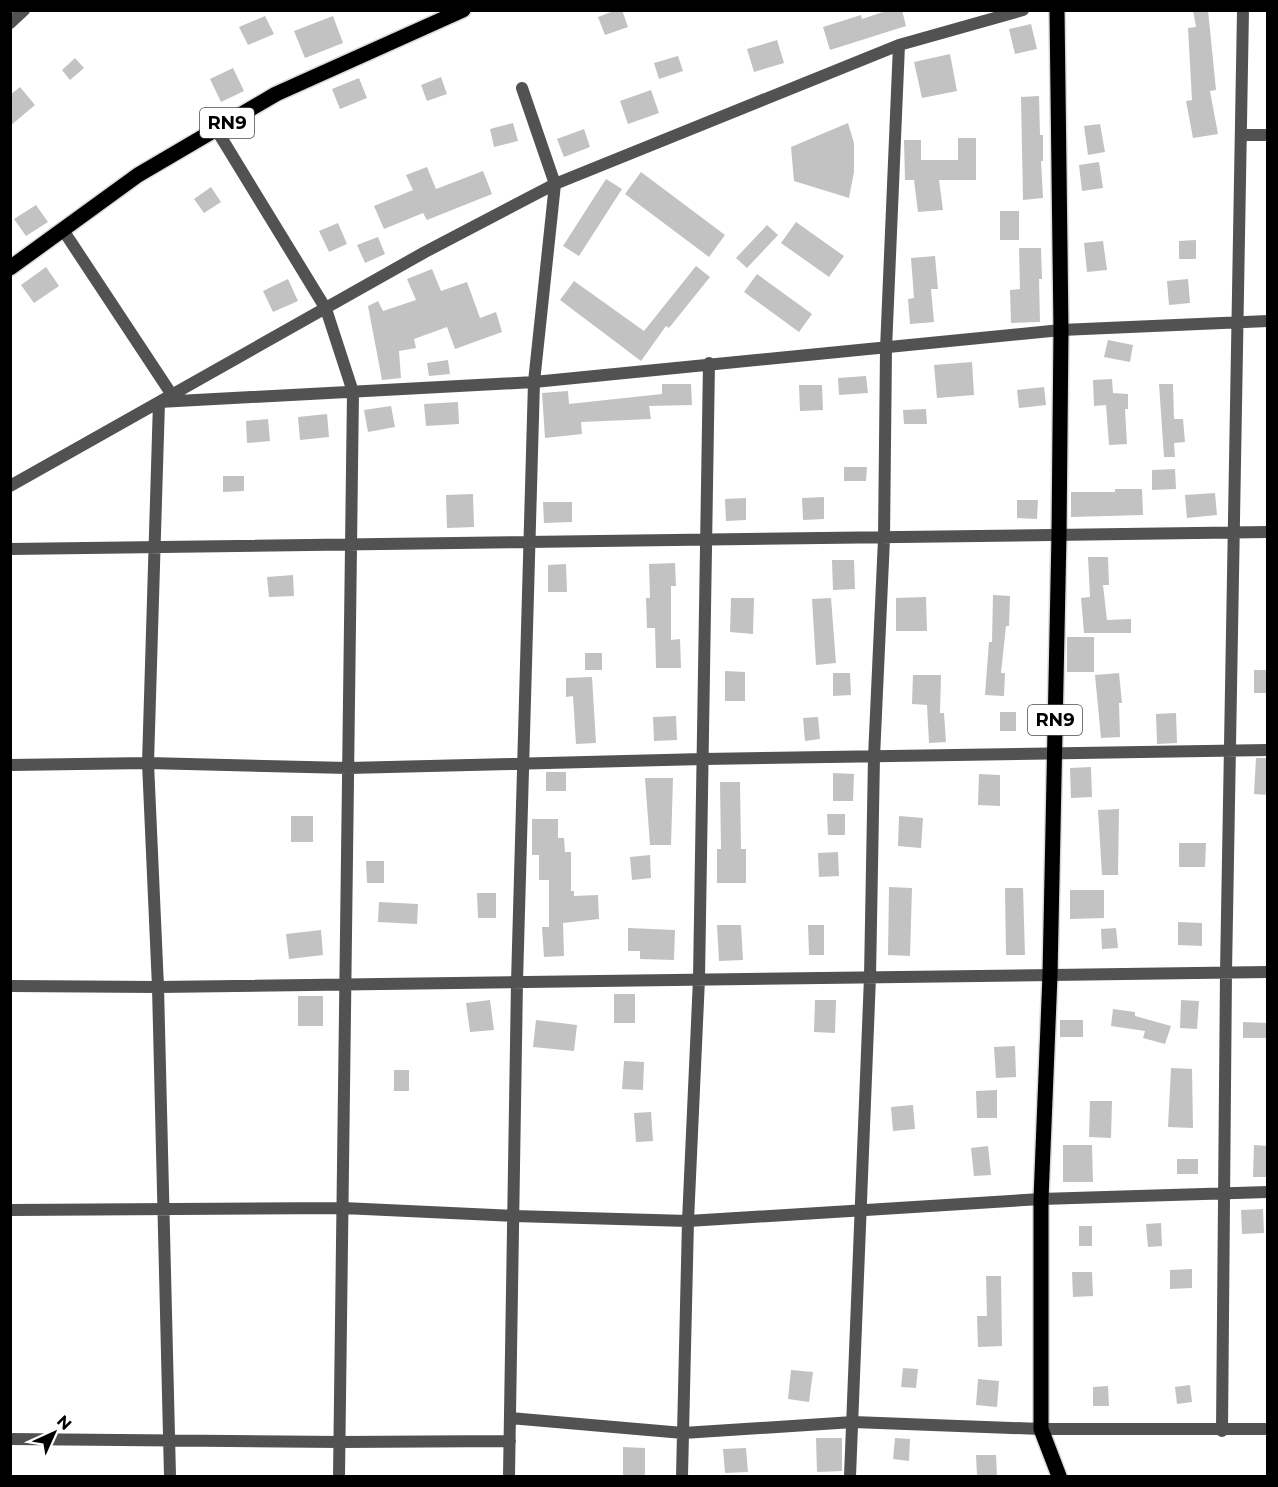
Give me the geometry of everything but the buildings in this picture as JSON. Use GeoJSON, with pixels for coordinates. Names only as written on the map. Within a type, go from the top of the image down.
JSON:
{"type":"FeatureCollection","features":[{"type":"Feature","properties":{"kind":"main road","name":"RN9"},"geometry":{"type":"LineString","coordinates":[[10,268],[138,175],[276,94],[464,10]]}},
{"type":"Feature","properties":{"kind":"main road","name":"RN9"},"geometry":{"type":"LineString","coordinates":[[1057,10],[1059,535],[1050,975],[1041,1199],[1041,1429],[1059,1476]]}},
{"type":"Feature","properties":{"kind":"street"},"geometry":{"type":"LineString","coordinates":[[10,23],[24,10]]}},
{"type":"Feature","properties":{"kind":"street"},"geometry":{"type":"LineString","coordinates":[[10,486],[425,252],[555,184],[899,45],[1023,10]]}},
{"type":"Feature","properties":{"kind":"street"},"geometry":{"type":"LineString","coordinates":[[1222,1431],[1226,972],[1243,10]]}},
{"type":"Feature","properties":{"kind":"street"},"geometry":{"type":"LineString","coordinates":[[850,1476],[870,977],[874,757],[885,539],[886,349],[899,45]]}},
{"type":"Feature","properties":{"kind":"street"},"geometry":{"type":"LineString","coordinates":[[510,1476],[517,982],[534,382],[555,184],[522,88]]}},
{"type":"Feature","properties":{"kind":"street"},"geometry":{"type":"LineString","coordinates":[[216,129],[326,309],[353,392],[339,1476]]}},
{"type":"Feature","properties":{"kind":"street"},"geometry":{"type":"LineString","coordinates":[[1241,135],[1268,135]]}},
{"type":"Feature","properties":{"kind":"street"},"geometry":{"type":"LineString","coordinates":[[63,230],[172,395]]}},
{"type":"Feature","properties":{"kind":"street"},"geometry":{"type":"LineString","coordinates":[[159,402],[534,382],[1060,330],[1268,321]]}},
{"type":"Feature","properties":{"kind":"street"},"geometry":{"type":"LineString","coordinates":[[682,1476],[688,1221],[699,979],[709,363]]}},
{"type":"Feature","properties":{"kind":"street"},"geometry":{"type":"LineString","coordinates":[[159,402],[148,763],[165,1209],[170,1476]]}},
{"type":"Feature","properties":{"kind":"street"},"geometry":{"type":"LineString","coordinates":[[10,549],[155,549],[351,544],[885,539],[1268,532]]}},
{"type":"Feature","properties":{"kind":"street"},"geometry":{"type":"LineString","coordinates":[[10,765],[148,763],[348,768],[524,762],[1268,750]]}},
{"type":"Feature","properties":{"kind":"street"},"geometry":{"type":"LineString","coordinates":[[10,986],[158,987],[1268,972]]}},
{"type":"Feature","properties":{"kind":"street"},"geometry":{"type":"LineString","coordinates":[[10,1210],[343,1208],[688,1221],[1041,1199],[1268,1192]]}},
{"type":"Feature","properties":{"kind":"street"},"geometry":{"type":"LineString","coordinates":[[510,1418],[683,1433],[853,1422],[1041,1429],[1222,1431],[1268,1429]]}},
{"type":"Feature","properties":{"kind":"street"},"geometry":{"type":"LineString","coordinates":[[10,1439],[510,1441]]}}]}
